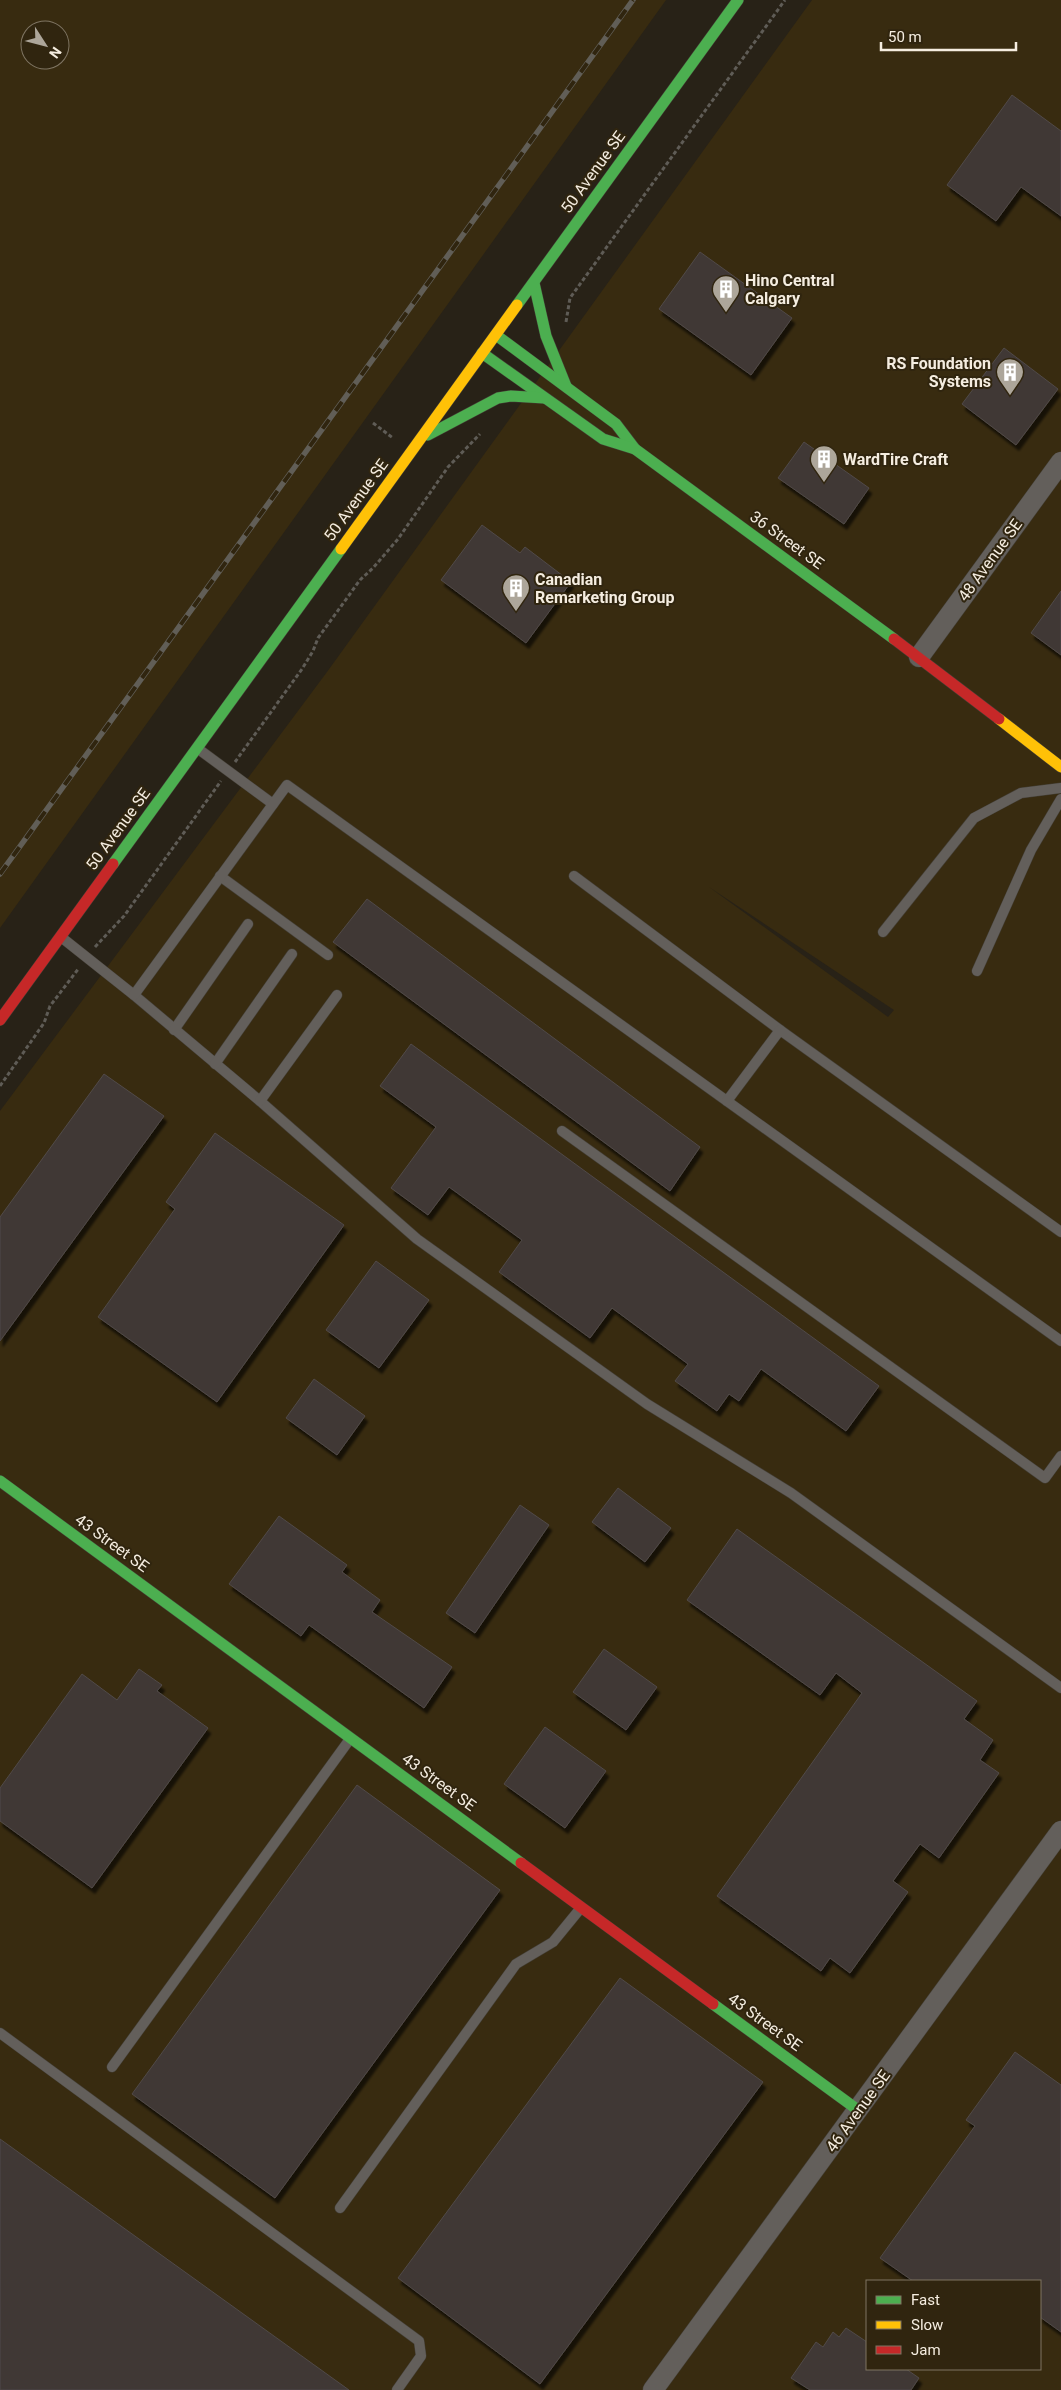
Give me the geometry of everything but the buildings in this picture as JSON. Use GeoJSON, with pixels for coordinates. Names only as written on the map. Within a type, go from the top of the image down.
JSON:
{"type":"FeatureCollection","features":[{"type":"Feature","properties":{"kind":"street","name":"50 Avenue SE"},"geometry":{"type":"LineString","coordinates":[[0,1020],[738,0]]}},
{"type":"Feature","properties":{"kind":"street"},"geometry":{"type":"LineString","coordinates":[[534,283],[538,317],[547,344],[566,388]]}},
{"type":"Feature","properties":{"kind":"street","name":"36 Street SE"},"geometry":{"type":"LineString","coordinates":[[496,335],[616,424],[635,449],[919,658],[1061,767]]}},
{"type":"Feature","properties":{"kind":"street","name":"36 Street SE"},"geometry":{"type":"LineString","coordinates":[[482,353],[603,439],[635,449]]}},
{"type":"Feature","properties":{"kind":"street"},"geometry":{"type":"LineString","coordinates":[[420,440],[498,398],[511,396],[544,398]]}},
{"type":"Feature","properties":{"kind":"street","name":"48 Avenue SE"},"geometry":{"type":"LineString","coordinates":[[919,658],[1061,462]]}},
{"type":"Feature","properties":{"kind":"street","name":"36 Street SE"},"geometry":{"type":"LineString","coordinates":[[919,658],[1011,713]]}},
{"type":"Feature","properties":{"kind":"street","name":"43 Street SE"},"geometry":{"type":"LineString","coordinates":[[0,1481],[858,2110]]}},
{"type":"Feature","properties":{"kind":"street","name":"46 Avenue SE"},"geometry":{"type":"LineString","coordinates":[[653,2390],[1061,1831]]}},
{"type":"Feature","properties":{"kind":"lane"},"geometry":{"type":"LineString","coordinates":[[196,748],[273,804]]}},
{"type":"Feature","properties":{"kind":"lane"},"geometry":{"type":"LineString","coordinates":[[134,994],[287,785],[1061,1341]]}},
{"type":"Feature","properties":{"kind":"lane"},"geometry":{"type":"LineString","coordinates":[[883,932],[974,818],[1021,793],[1061,788]]}},
{"type":"Feature","properties":{"kind":"lane"},"geometry":{"type":"LineString","coordinates":[[977,971],[1031,850],[1061,799]]}},
{"type":"Feature","properties":{"kind":"lane"},"geometry":{"type":"LineString","coordinates":[[220,876],[328,955]]}},
{"type":"Feature","properties":{"kind":"lane"},"geometry":{"type":"LineString","coordinates":[[574,876],[780,1030],[1061,1232]]}},
{"type":"Feature","properties":{"kind":"lane"},"geometry":{"type":"LineString","coordinates":[[174,1030],[248,924]]}},
{"type":"Feature","properties":{"kind":"lane"},"geometry":{"type":"LineString","coordinates":[[60,937],[134,994],[174,1030],[260,1101],[417,1239],[647,1404],[791,1493],[1061,1688]]}},
{"type":"Feature","properties":{"kind":"lane"},"geometry":{"type":"LineString","coordinates":[[215,1064],[292,954]]}},
{"type":"Feature","properties":{"kind":"lane"},"geometry":{"type":"LineString","coordinates":[[260,1101],[337,995]]}},
{"type":"Feature","properties":{"kind":"lane"},"geometry":{"type":"LineString","coordinates":[[727,1101],[780,1030]]}},
{"type":"Feature","properties":{"kind":"lane"},"geometry":{"type":"LineString","coordinates":[[562,1131],[1045,1478],[1061,1456]]}},
{"type":"Feature","properties":{"kind":"lane"},"geometry":{"type":"LineString","coordinates":[[112,2067],[350,1738]]}},
{"type":"Feature","properties":{"kind":"lane"},"geometry":{"type":"LineString","coordinates":[[340,2208],[516,1964],[553,1942],[582,1907]]}},
{"type":"Feature","properties":{"kind":"lane"},"geometry":{"type":"LineString","coordinates":[[0,2033],[419,2341],[421,2356],[398,2390]]}},
{"type":"Feature","properties":{"kind":"path"},"geometry":{"type":"LineString","coordinates":[[566,322],[570,298],[785,0]]}},
{"type":"Feature","properties":{"kind":"path"},"geometry":{"type":"LineString","coordinates":[[373,423],[393,438]]}},
{"type":"Feature","properties":{"kind":"path"},"geometry":{"type":"LineString","coordinates":[[0,1086],[44,1023],[50,1006],[86,957],[124,916],[302,670],[318,638],[360,580],[398,539],[448,467],[482,432]]}},
{"type":"Feature","properties":{"kind":"shaded area"},"geometry":{"type":"Polygon","coordinates":[[[0,0],[666,0],[0,928],[0,0]]]}},
{"type":"Feature","properties":{"kind":"shaded area"},"geometry":{"type":"Polygon","coordinates":[[[812,0],[1061,0],[1061,2390],[0,2390],[0,1111],[327,672],[812,0]],[[709,887],[888,1017],[894,1010],[709,887]]]}},
{"type":"Feature","properties":{"kind":"railway"},"geometry":{"type":"LineString","coordinates":[[0,874],[633,0]]}},
{"type":"Feature","properties":{"kind":"traffic: fast"},"geometry":{"type":"LineString","coordinates":[[517,305],[738,0]]}},
{"type":"Feature","properties":{"kind":"traffic: fast"},"geometry":{"type":"LineString","coordinates":[[534,283],[546,336],[566,386]]}},
{"type":"Feature","properties":{"kind":"traffic: fast"},"geometry":{"type":"LineString","coordinates":[[496,335],[616,424],[635,449],[894,639]]}},
{"type":"Feature","properties":{"kind":"traffic: fast"},"geometry":{"type":"LineString","coordinates":[[482,353],[603,439],[635,449]]}},
{"type":"Feature","properties":{"kind":"traffic: fast"},"geometry":{"type":"LineString","coordinates":[[428,435],[498,398],[511,396],[544,398]]}},
{"type":"Feature","properties":{"kind":"traffic: fast"},"geometry":{"type":"LineString","coordinates":[[113,864],[341,549]]}},
{"type":"Feature","properties":{"kind":"traffic: fast"},"geometry":{"type":"LineString","coordinates":[[0,1481],[521,1863]]}},
{"type":"Feature","properties":{"kind":"traffic: fast"},"geometry":{"type":"LineString","coordinates":[[713,2004],[858,2110]]}},
{"type":"Feature","properties":{"kind":"traffic: slow"},"geometry":{"type":"LineString","coordinates":[[341,549],[517,305]]}},
{"type":"Feature","properties":{"kind":"traffic: slow"},"geometry":{"type":"LineString","coordinates":[[999,719],[1061,767]]}},
{"type":"Feature","properties":{"kind":"traffic: jam"},"geometry":{"type":"LineString","coordinates":[[894,639],[999,719]]}},
{"type":"Feature","properties":{"kind":"traffic: jam"},"geometry":{"type":"LineString","coordinates":[[0,1020],[113,864]]}},
{"type":"Feature","properties":{"kind":"traffic: jam"},"geometry":{"type":"LineString","coordinates":[[521,1863],[713,2004]]}},
{"type":"Feature","properties":{"kind":"place","name":"Hino Central Calgary"},"geometry":{"type":"Point","coordinates":[726,313]}},
{"type":"Feature","properties":{"kind":"place","name":"RS Foundation Systems"},"geometry":{"type":"Point","coordinates":[1010,396]}},
{"type":"Feature","properties":{"kind":"place","name":"WardTire Craft"},"geometry":{"type":"Point","coordinates":[824,483]}},
{"type":"Feature","properties":{"kind":"place","name":"Canadian Remarketing Group"},"geometry":{"type":"Point","coordinates":[516,612]}}]}
